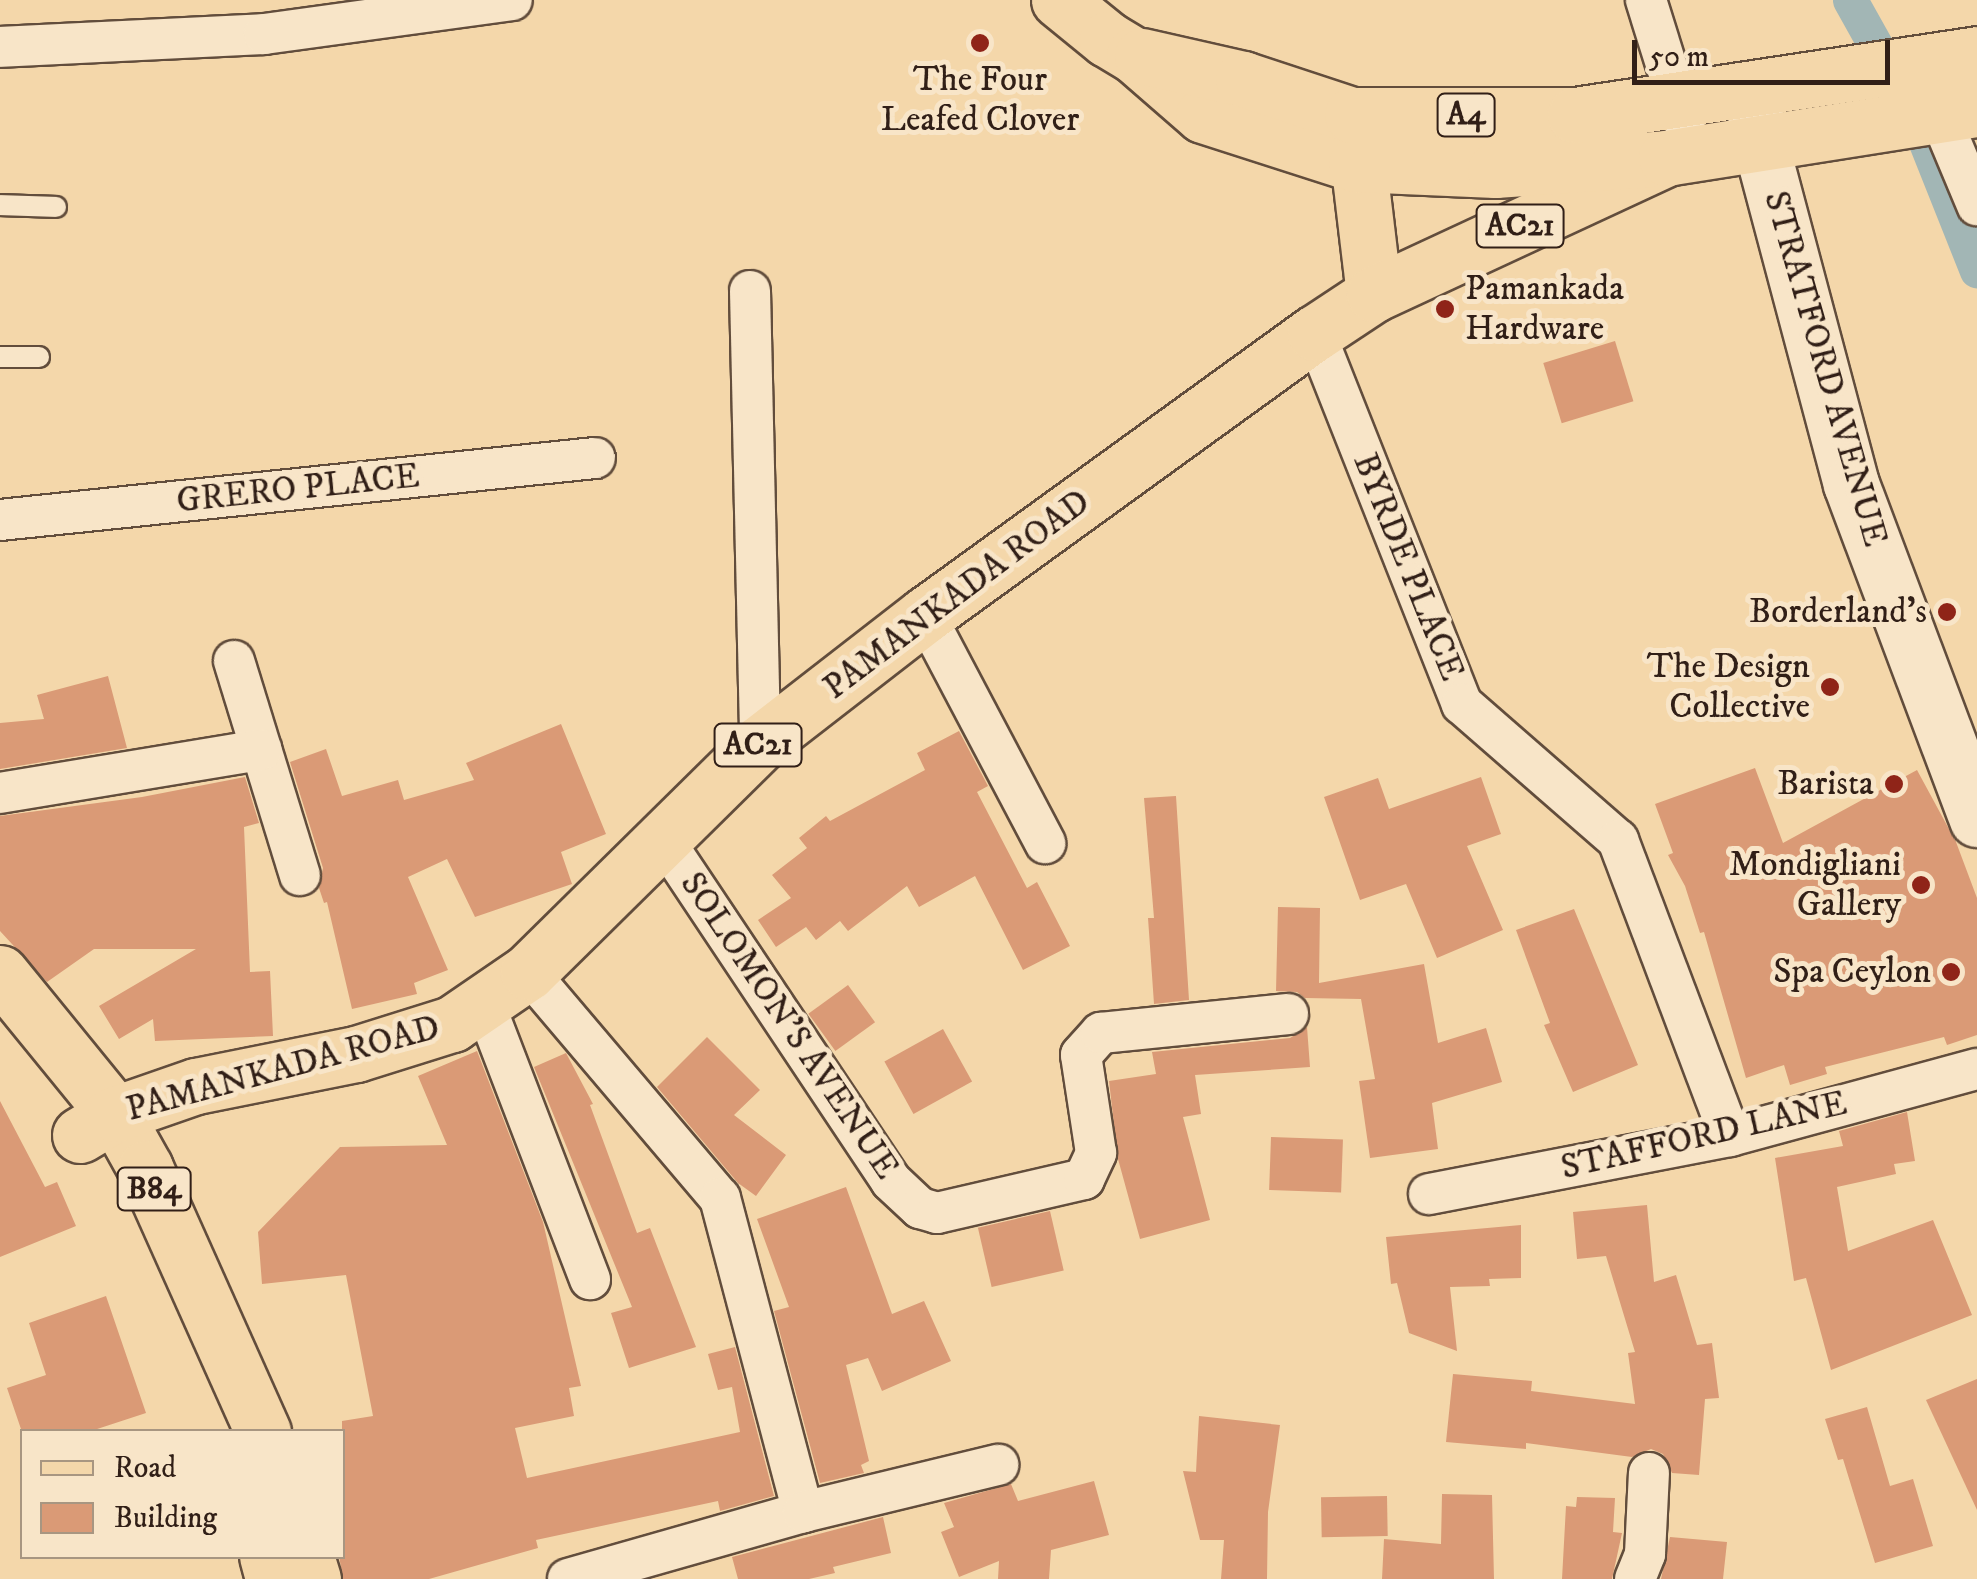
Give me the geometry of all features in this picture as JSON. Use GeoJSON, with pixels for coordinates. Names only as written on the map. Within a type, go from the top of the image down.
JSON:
{"type":"FeatureCollection","features":[{"type":"Feature","properties":{"kind":"main road","name":"A4"},"geometry":{"type":"LineString","coordinates":[[1059,0],[1106,40],[1134,55],[1243,79],[1354,140],[1495,170],[1679,156],[1958,111]]}},
{"type":"Feature","properties":{"kind":"main road","name":"A4"},"geometry":{"type":"LineString","coordinates":[[1354,140],[1575,115],[1977,54]]}},
{"type":"Feature","properties":{"kind":"main road","name":"STRATFORD AVENUE"},"geometry":{"type":"LineString","coordinates":[[1777,83],[1760,142],[1851,484],[1977,819]]}},
{"type":"Feature","properties":{"kind":"main road"},"geometry":{"type":"LineString","coordinates":[[1354,140],[1374,294]]}},
{"type":"Feature","properties":{"kind":"main road","name":"PAMANKADA ROAD"},"geometry":{"type":"LineString","coordinates":[[97,1124],[196,1086],[356,1054],[452,1024],[528,972],[760,743],[926,615],[1314,333],[1374,294],[1679,156]]}},
{"type":"Feature","properties":{"kind":"main road","name":"B84"},"geometry":{"type":"LineString","coordinates":[[0,974],[97,1124],[114,1186],[222,1429]]}},
{"type":"Feature","properties":{"kind":"main road","name":"B84"},"geometry":{"type":"LineString","coordinates":[[0,1034],[145,1168],[262,1429]]}},
{"type":"Feature","properties":{"kind":"street"},"geometry":{"type":"LineString","coordinates":[[0,47],[264,34],[512,0]]}},
{"type":"Feature","properties":{"kind":"street"},"geometry":{"type":"LineString","coordinates":[[1646,0],[1678,98],[1679,156]]}},
{"type":"Feature","properties":{"kind":"street"},"geometry":{"type":"LineString","coordinates":[[1958,111],[1977,204]]}},
{"type":"Feature","properties":{"kind":"street"},"geometry":{"type":"LineString","coordinates":[[750,292],[760,743]]}},
{"type":"Feature","properties":{"kind":"street","name":"BYRDE PLACE"},"geometry":{"type":"LineString","coordinates":[[1314,333],[1462,704],[1618,840],[1730,1136]]}},
{"type":"Feature","properties":{"kind":"street","name":"GRERO PLACE"},"geometry":{"type":"LineString","coordinates":[[0,520],[595,458]]}},
{"type":"Feature","properties":{"kind":"street"},"geometry":{"type":"LineString","coordinates":[[926,615],[1045,842]]}},
{"type":"Feature","properties":{"kind":"street"},"geometry":{"type":"LineString","coordinates":[[234,661],[300,875]]}},
{"type":"Feature","properties":{"kind":"street"},"geometry":{"type":"LineString","coordinates":[[0,793],[261,750]]}},
{"type":"Feature","properties":{"kind":"street","name":"SOLOMON'S AVENUE"},"geometry":{"type":"LineString","coordinates":[[664,839],[891,1181],[920,1208],[937,1213],[1084,1179],[1096,1153],[1081,1055],[1101,1033],[1288,1014]]}},
{"type":"Feature","properties":{"kind":"street"},"geometry":{"type":"LineString","coordinates":[[528,972],[720,1198],[804,1512]]}},
{"type":"Feature","properties":{"kind":"street"},"geometry":{"type":"LineString","coordinates":[[484,1003],[590,1280]]}},
{"type":"Feature","properties":{"kind":"street","name":"STAFFORD LANE"},"geometry":{"type":"LineString","coordinates":[[1429,1194],[1730,1136],[1977,1069]]}},
{"type":"Feature","properties":{"kind":"street"},"geometry":{"type":"LineString","coordinates":[[568,1579],[804,1512],[998,1465]]}},
{"type":"Feature","properties":{"kind":"street"},"geometry":{"type":"LineString","coordinates":[[1635,1579],[1644,1554],[1649,1473]]}},
{"type":"Feature","properties":{"kind":"lane"},"geometry":{"type":"LineString","coordinates":[[0,205],[56,206]]}},
{"type":"Feature","properties":{"kind":"lane"},"geometry":{"type":"LineString","coordinates":[[0,356],[39,357]]}},
{"type":"Feature","properties":{"kind":"building"},"geometry":{"type":"Polygon","coordinates":[[[1615,341],[1633,401],[1562,423],[1543,363],[1615,341]]]}},
{"type":"Feature","properties":{"kind":"building"},"geometry":{"type":"Polygon","coordinates":[[[108,676],[127,748],[0,769],[0,723],[44,719],[37,695],[108,676]]]}},
{"type":"Feature","properties":{"kind":"building"},"geometry":{"type":"Polygon","coordinates":[[[561,724],[606,834],[561,852],[572,884],[475,917],[447,859],[408,877],[448,970],[414,983],[417,994],[352,1009],[327,902],[324,903],[319,888],[323,868],[290,762],[326,749],[342,796],[398,780],[404,800],[474,780],[466,763],[561,724]]]}},
{"type":"Feature","properties":{"kind":"building"},"geometry":{"type":"Polygon","coordinates":[[[959,731],[988,786],[977,792],[1027,888],[1037,882],[1070,946],[1023,970],[975,876],[919,907],[907,886],[848,931],[840,921],[816,940],[806,927],[776,947],[758,920],[791,898],[772,875],[807,848],[799,838],[826,816],[830,821],[925,770],[917,753],[959,731]]]}},
{"type":"Feature","properties":{"kind":"building"},"geometry":{"type":"Polygon","coordinates":[[[1755,768],[1783,843],[1917,770],[1956,842],[1977,898],[1977,1035],[1947,1045],[1944,1037],[1825,1067],[1827,1074],[1790,1085],[1784,1065],[1746,1078],[1704,932],[1700,933],[1685,886],[1668,855],[1673,853],[1655,804],[1755,768]]]}},
{"type":"Feature","properties":{"kind":"building"},"geometry":{"type":"Polygon","coordinates":[[[245,777],[259,823],[244,827],[250,972],[270,971],[273,1036],[155,1041],[153,1019],[119,1039],[99,1006],[196,949],[94,949],[47,982],[0,931],[0,816],[142,797],[245,777]]]}},
{"type":"Feature","properties":{"kind":"building"},"geometry":{"type":"Polygon","coordinates":[[[1481,777],[1501,834],[1467,846],[1503,930],[1437,958],[1406,884],[1360,900],[1324,797],[1378,778],[1389,809],[1481,777]]]}},
{"type":"Feature","properties":{"kind":"building"},"geometry":{"type":"Polygon","coordinates":[[[1176,796],[1189,1000],[1154,1004],[1148,918],[1154,918],[1144,798],[1176,796]]]}},
{"type":"Feature","properties":{"kind":"building"},"geometry":{"type":"Polygon","coordinates":[[[1278,907],[1320,908],[1319,983],[1424,964],[1438,1043],[1486,1028],[1502,1082],[1432,1103],[1438,1149],[1370,1158],[1359,1081],[1375,1079],[1361,999],[1305,998],[1297,992],[1276,991],[1278,907]]]}},
{"type":"Feature","properties":{"kind":"building"},"geometry":{"type":"Polygon","coordinates":[[[1574,909],[1638,1065],[1573,1092],[1544,1025],[1550,1023],[1516,930],[1574,909]]]}},
{"type":"Feature","properties":{"kind":"building"},"geometry":{"type":"Polygon","coordinates":[[[848,985],[875,1022],[835,1051],[808,1014],[848,985]]]}},
{"type":"Feature","properties":{"kind":"building"},"geometry":{"type":"Polygon","coordinates":[[[1307,1027],[1310,1067],[1195,1075],[1201,1114],[1183,1117],[1210,1220],[1140,1239],[1118,1159],[1109,1081],[1156,1074],[1152,1052],[1290,1038],[1307,1027]]]}},
{"type":"Feature","properties":{"kind":"building"},"geometry":{"type":"Polygon","coordinates":[[[943,1029],[972,1081],[913,1114],[884,1061],[943,1029]]]}},
{"type":"Feature","properties":{"kind":"building"},"geometry":{"type":"Polygon","coordinates":[[[707,1037],[760,1090],[734,1115],[786,1155],[756,1196],[738,1183],[657,1087],[707,1037]]]}},
{"type":"Feature","properties":{"kind":"building"},"geometry":{"type":"Polygon","coordinates":[[[477,1051],[543,1222],[581,1386],[569,1388],[574,1416],[515,1428],[527,1478],[740,1432],[732,1387],[718,1390],[708,1354],[735,1347],[774,1496],[720,1511],[718,1501],[536,1540],[538,1548],[429,1579],[343,1579],[340,1559],[345,1559],[342,1421],[373,1416],[346,1275],[262,1284],[258,1232],[340,1147],[447,1145],[418,1076],[477,1051]]]}},
{"type":"Feature","properties":{"kind":"building"},"geometry":{"type":"Polygon","coordinates":[[[566,1053],[593,1104],[590,1105],[637,1233],[650,1228],[696,1347],[629,1368],[611,1313],[632,1307],[534,1067],[566,1053]]]}},
{"type":"Feature","properties":{"kind":"building"},"geometry":{"type":"Polygon","coordinates":[[[0,1101],[45,1187],[57,1182],[76,1226],[0,1257],[0,1101]]]}},
{"type":"Feature","properties":{"kind":"building"},"geometry":{"type":"Polygon","coordinates":[[[1907,1112],[1915,1161],[1894,1164],[1896,1174],[1837,1187],[1848,1251],[1933,1220],[1972,1315],[1831,1370],[1806,1278],[1794,1281],[1775,1158],[1843,1146],[1839,1131],[1907,1112]]]}},
{"type":"Feature","properties":{"kind":"building"},"geometry":{"type":"Polygon","coordinates":[[[1271,1137],[1343,1140],[1341,1192],[1269,1190],[1271,1137]]]}},
{"type":"Feature","properties":{"kind":"building"},"geometry":{"type":"Polygon","coordinates":[[[846,1187],[892,1314],[924,1301],[951,1361],[882,1391],[868,1358],[846,1365],[869,1461],[861,1465],[864,1473],[820,1483],[774,1311],[789,1307],[757,1219],[846,1187]]]}},
{"type":"Feature","properties":{"kind":"building"},"geometry":{"type":"Polygon","coordinates":[[[1647,1205],[1654,1282],[1676,1275],[1697,1345],[1712,1343],[1719,1398],[1705,1399],[1699,1475],[1672,1473],[1663,1454],[1651,1449],[1632,1457],[1526,1443],[1526,1449],[1446,1442],[1453,1374],[1532,1381],[1531,1391],[1635,1404],[1628,1353],[1635,1352],[1606,1256],[1577,1259],[1573,1212],[1647,1205]]]}},
{"type":"Feature","properties":{"kind":"building"},"geometry":{"type":"Polygon","coordinates":[[[1050,1211],[1064,1270],[992,1287],[978,1228],[1050,1211]]]}},
{"type":"Feature","properties":{"kind":"building"},"geometry":{"type":"Polygon","coordinates":[[[1521,1225],[1521,1278],[1489,1279],[1490,1286],[1450,1287],[1457,1351],[1409,1333],[1397,1283],[1391,1284],[1386,1237],[1521,1225]]]}},
{"type":"Feature","properties":{"kind":"building"},"geometry":{"type":"Polygon","coordinates":[[[106,1296],[146,1413],[97,1429],[21,1429],[7,1388],[46,1375],[29,1323],[106,1296]]]}},
{"type":"Feature","properties":{"kind":"building"},"geometry":{"type":"Polygon","coordinates":[[[1977,1379],[1977,1510],[1926,1400],[1977,1379]]]}},
{"type":"Feature","properties":{"kind":"building"},"geometry":{"type":"Polygon","coordinates":[[[1867,1407],[1890,1486],[1913,1479],[1933,1546],[1875,1563],[1843,1459],[1838,1460],[1825,1419],[1867,1407]]]}},
{"type":"Feature","properties":{"kind":"building"},"geometry":{"type":"Polygon","coordinates":[[[1199,1416],[1280,1425],[1268,1512],[1267,1579],[1221,1579],[1224,1540],[1200,1540],[1183,1471],[1196,1472],[1199,1416]]]}},
{"type":"Feature","properties":{"kind":"building"},"geometry":{"type":"Polygon","coordinates":[[[1094,1481],[1109,1535],[1051,1550],[1049,1579],[998,1579],[999,1561],[959,1577],[941,1532],[954,1527],[944,1503],[1011,1484],[1018,1501],[1094,1481]]]}},
{"type":"Feature","properties":{"kind":"building"},"geometry":{"type":"Polygon","coordinates":[[[1442,1494],[1492,1495],[1494,1579],[1382,1579],[1384,1539],[1441,1544],[1442,1494]]]}},
{"type":"Feature","properties":{"kind":"building"},"geometry":{"type":"Polygon","coordinates":[[[1387,1496],[1388,1536],[1322,1537],[1321,1497],[1387,1496]]]}},
{"type":"Feature","properties":{"kind":"building"},"geometry":{"type":"Polygon","coordinates":[[[1577,1497],[1615,1498],[1613,1532],[1622,1533],[1612,1579],[1562,1579],[1566,1506],[1576,1507],[1577,1497]]]}},
{"type":"Feature","properties":{"kind":"building"},"geometry":{"type":"Polygon","coordinates":[[[883,1517],[891,1553],[833,1567],[835,1573],[809,1579],[738,1579],[732,1557],[883,1517]]]}},
{"type":"Feature","properties":{"kind":"building"},"geometry":{"type":"Polygon","coordinates":[[[1670,1537],[1727,1542],[1723,1579],[1661,1579],[1670,1537]]]}},
{"type":"Feature","properties":{"kind":"waterway"},"geometry":{"type":"LineString","coordinates":[[1850,0],[1917,120],[1977,271]]}},
{"type":"Feature","properties":{"kind":"place","name":"The Four Leafed Clover"},"geometry":{"type":"Point","coordinates":[980,43]}},
{"type":"Feature","properties":{"kind":"place","name":"Pamankada Hardware"},"geometry":{"type":"Point","coordinates":[1445,309]}},
{"type":"Feature","properties":{"kind":"place","name":"Borderland's"},"geometry":{"type":"Point","coordinates":[1947,612]}},
{"type":"Feature","properties":{"kind":"place","name":"The Design Collective"},"geometry":{"type":"Point","coordinates":[1830,687]}},
{"type":"Feature","properties":{"kind":"place","name":"Barista"},"geometry":{"type":"Point","coordinates":[1894,784]}},
{"type":"Feature","properties":{"kind":"place","name":"Mondigliani Gallery"},"geometry":{"type":"Point","coordinates":[1921,885]}},
{"type":"Feature","properties":{"kind":"place","name":"Spa Ceylon"},"geometry":{"type":"Point","coordinates":[1951,972]}}]}
